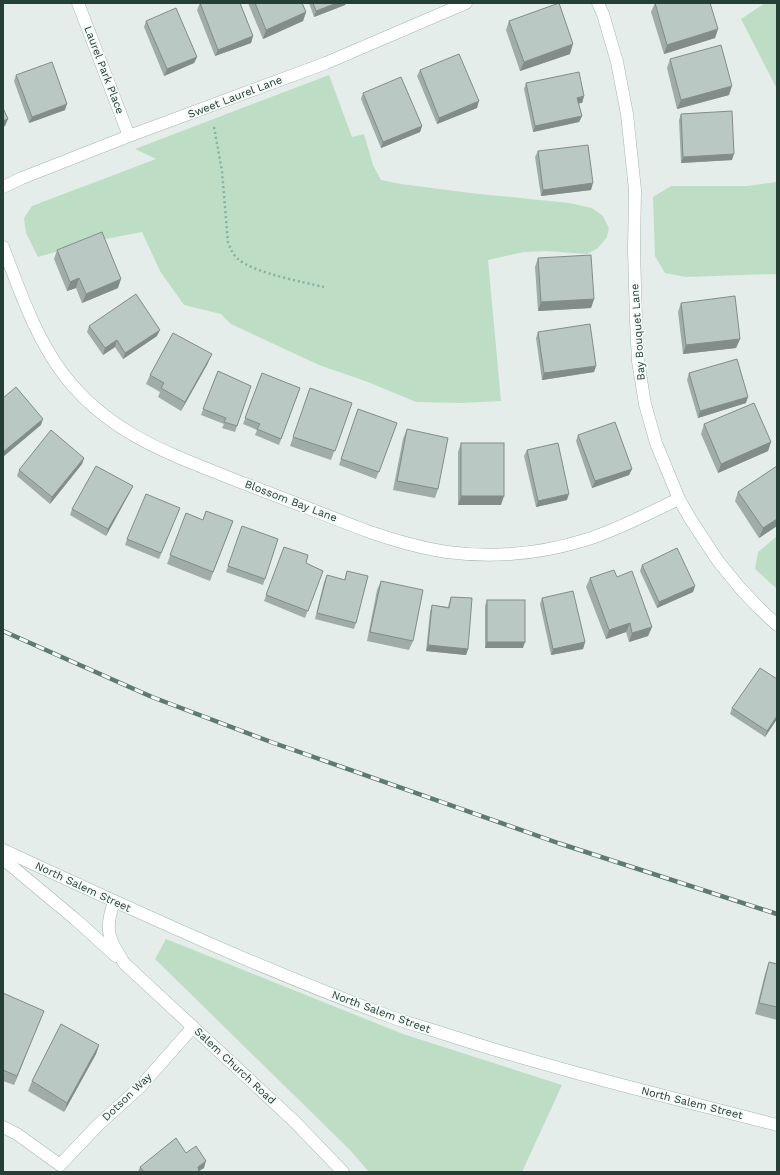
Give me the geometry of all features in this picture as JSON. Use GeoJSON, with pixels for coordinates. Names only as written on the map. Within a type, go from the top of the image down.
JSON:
{"type":"FeatureCollection","features":[{"type":"Feature","properties":{"kind":"street","name":"Laurel Park Place"},"geometry":{"type":"LineString","coordinates":[[78,3],[129,136]]}},
{"type":"Feature","properties":{"kind":"street","name":"Sweet Laurel Lane"},"geometry":{"type":"LineString","coordinates":[[3,187],[22,178],[129,136],[326,62],[466,3]]}},
{"type":"Feature","properties":{"kind":"street","name":"Bay Bouquet Lane"},"geometry":{"type":"LineString","coordinates":[[598,3],[603,14],[617,62],[627,114],[635,190],[634,250],[638,361],[645,404],[656,443],[679,499],[703,539],[728,574],[758,607],[777,625]]}},
{"type":"Feature","properties":{"kind":"street","name":"Blossom Bay Lane"},"geometry":{"type":"LineString","coordinates":[[3,247],[32,323],[46,348],[65,376],[92,405],[106,417],[121,428],[155,447],[368,531],[394,540],[446,552],[473,554],[523,553],[545,550],[585,540],[617,528],[679,499]]}},
{"type":"Feature","properties":{"kind":"street","name":"North Salem Street"},"geometry":{"type":"LineString","coordinates":[[3,850],[250,962],[392,1017],[509,1055],[591,1078],[777,1125]]}},
{"type":"Feature","properties":{"kind":"street","name":"Salem Church Road"},"geometry":{"type":"LineString","coordinates":[[3,860],[75,919],[124,962],[295,1122],[343,1172]]}},
{"type":"Feature","properties":{"kind":"street","name":"Salem Church Road"},"geometry":{"type":"LineString","coordinates":[[114,901],[108,925],[115,949],[124,962]]}},
{"type":"Feature","properties":{"kind":"street","name":"Dotson Way"},"geometry":{"type":"LineString","coordinates":[[3,1127],[17,1134],[64,1169],[98,1125],[140,1087],[193,1027]]}},
{"type":"Feature","properties":{"kind":"path"},"geometry":{"type":"LineString","coordinates":[[214,127],[222,171],[228,243],[232,252],[238,260],[253,268],[274,275],[324,287]]}},
{"type":"Feature","properties":{"kind":"green space"},"geometry":{"type":"Polygon","coordinates":[[[765,3],[777,3],[777,89],[741,19],[765,3]]]}},
{"type":"Feature","properties":{"kind":"green space"},"geometry":{"type":"Polygon","coordinates":[[[329,75],[352,137],[364,134],[373,165],[381,180],[470,193],[569,203],[592,208],[603,216],[609,228],[607,237],[598,248],[587,254],[547,251],[524,252],[488,260],[501,401],[461,403],[416,402],[368,382],[319,365],[231,324],[221,314],[184,305],[160,271],[142,232],[97,240],[38,257],[26,233],[24,218],[32,206],[156,159],[135,149],[329,75]]]}},
{"type":"Feature","properties":{"kind":"green space"},"geometry":{"type":"Polygon","coordinates":[[[777,182],[777,275],[686,277],[665,273],[655,256],[653,197],[671,186],[747,186],[777,182]]]}},
{"type":"Feature","properties":{"kind":"green space"},"geometry":{"type":"Polygon","coordinates":[[[777,536],[777,589],[755,569],[758,552],[777,536]]]}},
{"type":"Feature","properties":{"kind":"green space"},"geometry":{"type":"Polygon","coordinates":[[[166,939],[403,1034],[562,1085],[522,1172],[369,1172],[350,1150],[155,959],[166,939]]]}},
{"type":"Feature","properties":{"kind":"building"},"geometry":{"type":"Polygon","coordinates":[[[200,3],[240,3],[253,36],[218,50],[200,3]]]}},
{"type":"Feature","properties":{"kind":"building"},"geometry":{"type":"Polygon","coordinates":[[[255,3],[302,3],[306,12],[266,30],[255,3]]]}},
{"type":"Feature","properties":{"kind":"building"},"geometry":{"type":"Polygon","coordinates":[[[313,3],[337,3],[316,11],[313,3]]]}},
{"type":"Feature","properties":{"kind":"building"},"geometry":{"type":"Polygon","coordinates":[[[559,3],[573,44],[524,62],[509,21],[559,3]]]}},
{"type":"Feature","properties":{"kind":"building"},"geometry":{"type":"Polygon","coordinates":[[[655,3],[710,3],[718,29],[667,45],[655,3]]]}},
{"type":"Feature","properties":{"kind":"building"},"geometry":{"type":"Polygon","coordinates":[[[176,8],[197,57],[167,69],[146,21],[176,8]]]}},
{"type":"Feature","properties":{"kind":"building"},"geometry":{"type":"Polygon","coordinates":[[[721,45],[732,86],[681,100],[670,59],[721,45]]]}},
{"type":"Feature","properties":{"kind":"building"},"geometry":{"type":"Polygon","coordinates":[[[459,54],[479,101],[439,118],[420,70],[459,54]]]}},
{"type":"Feature","properties":{"kind":"building"},"geometry":{"type":"Polygon","coordinates":[[[52,62],[67,104],[32,117],[16,75],[52,62]]]}},
{"type":"Feature","properties":{"kind":"building"},"geometry":{"type":"Polygon","coordinates":[[[579,72],[584,96],[577,98],[582,116],[535,126],[526,83],[579,72]]]}},
{"type":"Feature","properties":{"kind":"building"},"geometry":{"type":"Polygon","coordinates":[[[401,77],[422,126],[383,142],[363,93],[401,77]]]}},
{"type":"Feature","properties":{"kind":"building"},"geometry":{"type":"Polygon","coordinates":[[[3,108],[8,119],[3,121],[3,108]]]}},
{"type":"Feature","properties":{"kind":"building"},"geometry":{"type":"Polygon","coordinates":[[[732,111],[734,154],[683,157],[681,114],[732,111]]]}},
{"type":"Feature","properties":{"kind":"building"},"geometry":{"type":"Polygon","coordinates":[[[588,145],[593,183],[543,190],[538,151],[588,145]]]}},
{"type":"Feature","properties":{"kind":"building"},"geometry":{"type":"Polygon","coordinates":[[[102,232],[121,279],[86,294],[79,278],[70,282],[57,250],[102,232]]]}},
{"type":"Feature","properties":{"kind":"building"},"geometry":{"type":"Polygon","coordinates":[[[591,255],[594,299],[541,302],[538,258],[591,255]]]}},
{"type":"Feature","properties":{"kind":"building"},"geometry":{"type":"Polygon","coordinates":[[[136,294],[160,330],[125,353],[117,340],[105,348],[89,326],[136,294]]]}},
{"type":"Feature","properties":{"kind":"building"},"geometry":{"type":"Polygon","coordinates":[[[735,296],[740,339],[686,345],[681,303],[735,296]]]}},
{"type":"Feature","properties":{"kind":"building"},"geometry":{"type":"Polygon","coordinates":[[[590,324],[596,366],[544,373],[538,332],[590,324]]]}},
{"type":"Feature","properties":{"kind":"building"},"geometry":{"type":"Polygon","coordinates":[[[173,333],[212,354],[185,402],[161,388],[164,383],[150,375],[173,333]]]}},
{"type":"Feature","properties":{"kind":"building"},"geometry":{"type":"Polygon","coordinates":[[[737,359],[748,397],[700,411],[689,373],[737,359]]]}},
{"type":"Feature","properties":{"kind":"building"},"geometry":{"type":"Polygon","coordinates":[[[218,371],[251,386],[237,426],[224,422],[226,418],[203,409],[218,371]]]}},
{"type":"Feature","properties":{"kind":"building"},"geometry":{"type":"Polygon","coordinates":[[[262,373],[300,388],[281,439],[257,429],[260,424],[245,418],[262,373]]]}},
{"type":"Feature","properties":{"kind":"building"},"geometry":{"type":"Polygon","coordinates":[[[16,387],[43,419],[3,452],[3,398],[16,387]]]}},
{"type":"Feature","properties":{"kind":"building"},"geometry":{"type":"Polygon","coordinates":[[[310,388],[352,403],[335,451],[293,437],[310,388]]]}},
{"type":"Feature","properties":{"kind":"building"},"geometry":{"type":"Polygon","coordinates":[[[754,403],[771,442],[721,464],[704,424],[754,403]]]}},
{"type":"Feature","properties":{"kind":"building"},"geometry":{"type":"Polygon","coordinates":[[[358,409],[397,423],[379,472],[341,459],[358,409]]]}},
{"type":"Feature","properties":{"kind":"building"},"geometry":{"type":"Polygon","coordinates":[[[615,422],[632,469],[595,481],[578,435],[615,422]]]}},
{"type":"Feature","properties":{"kind":"building"},"geometry":{"type":"Polygon","coordinates":[[[407,429],[448,438],[438,489],[397,481],[407,429]]]}},
{"type":"Feature","properties":{"kind":"building"},"geometry":{"type":"Polygon","coordinates":[[[51,430],[84,458],[52,497],[19,470],[51,430]]]}},
{"type":"Feature","properties":{"kind":"building"},"geometry":{"type":"Polygon","coordinates":[[[461,443],[504,443],[504,496],[461,496],[461,443]]]}},
{"type":"Feature","properties":{"kind":"building"},"geometry":{"type":"Polygon","coordinates":[[[558,443],[569,494],[538,501],[527,450],[558,443]]]}},
{"type":"Feature","properties":{"kind":"building"},"geometry":{"type":"Polygon","coordinates":[[[96,466],[133,486],[108,529],[72,509],[96,466]]]}},
{"type":"Feature","properties":{"kind":"building"},"geometry":{"type":"Polygon","coordinates":[[[777,466],[777,519],[763,528],[738,492],[777,466]]]}},
{"type":"Feature","properties":{"kind":"building"},"geometry":{"type":"Polygon","coordinates":[[[146,494],[180,508],[161,553],[127,539],[146,494]]]}},
{"type":"Feature","properties":{"kind":"building"},"geometry":{"type":"Polygon","coordinates":[[[206,511],[233,521],[213,572],[170,555],[186,513],[203,520],[206,511]]]}},
{"type":"Feature","properties":{"kind":"building"},"geometry":{"type":"Polygon","coordinates":[[[242,526],[278,539],[265,579],[228,566],[242,526]]]}},
{"type":"Feature","properties":{"kind":"building"},"geometry":{"type":"Polygon","coordinates":[[[284,547],[308,555],[306,563],[323,571],[308,611],[266,595],[284,547]]]}},
{"type":"Feature","properties":{"kind":"building"},"geometry":{"type":"Polygon","coordinates":[[[677,548],[695,586],[659,602],[642,565],[677,548]]]}},
{"type":"Feature","properties":{"kind":"building"},"geometry":{"type":"Polygon","coordinates":[[[614,570],[617,577],[632,571],[652,627],[632,633],[630,623],[609,630],[590,578],[614,570]]]}},
{"type":"Feature","properties":{"kind":"building"},"geometry":{"type":"Polygon","coordinates":[[[347,571],[368,576],[356,623],[317,613],[327,575],[345,580],[347,571]]]}},
{"type":"Feature","properties":{"kind":"building"},"geometry":{"type":"Polygon","coordinates":[[[381,581],[423,590],[413,641],[370,632],[381,581]]]}},
{"type":"Feature","properties":{"kind":"building"},"geometry":{"type":"Polygon","coordinates":[[[573,591],[585,642],[553,649],[542,598],[573,591]]]}},
{"type":"Feature","properties":{"kind":"building"},"geometry":{"type":"Polygon","coordinates":[[[451,597],[472,598],[468,649],[428,645],[432,605],[449,608],[451,597]]]}},
{"type":"Feature","properties":{"kind":"building"},"geometry":{"type":"Polygon","coordinates":[[[487,600],[525,600],[525,642],[487,642],[487,600]]]}},
{"type":"Feature","properties":{"kind":"building"},"geometry":{"type":"Polygon","coordinates":[[[760,668],[777,679],[777,716],[767,731],[732,708],[760,668]]]}},
{"type":"Feature","properties":{"kind":"building"},"geometry":{"type":"Polygon","coordinates":[[[769,962],[777,964],[777,1007],[759,1003],[769,962]]]}},
{"type":"Feature","properties":{"kind":"building"},"geometry":{"type":"Polygon","coordinates":[[[3,993],[44,1011],[17,1076],[3,1070],[3,993]]]}},
{"type":"Feature","properties":{"kind":"building"},"geometry":{"type":"Polygon","coordinates":[[[61,1024],[99,1045],[67,1103],[32,1081],[61,1024]]]}},
{"type":"Feature","properties":{"kind":"building"},"geometry":{"type":"Polygon","coordinates":[[[176,1138],[186,1153],[196,1146],[206,1161],[198,1167],[199,1171],[144,1172],[140,1167],[176,1138]]]}},
{"type":"Feature","properties":{"kind":"railway"},"geometry":{"type":"LineString","coordinates":[[3,631],[152,697],[271,742],[558,843],[777,914]]}}]}
